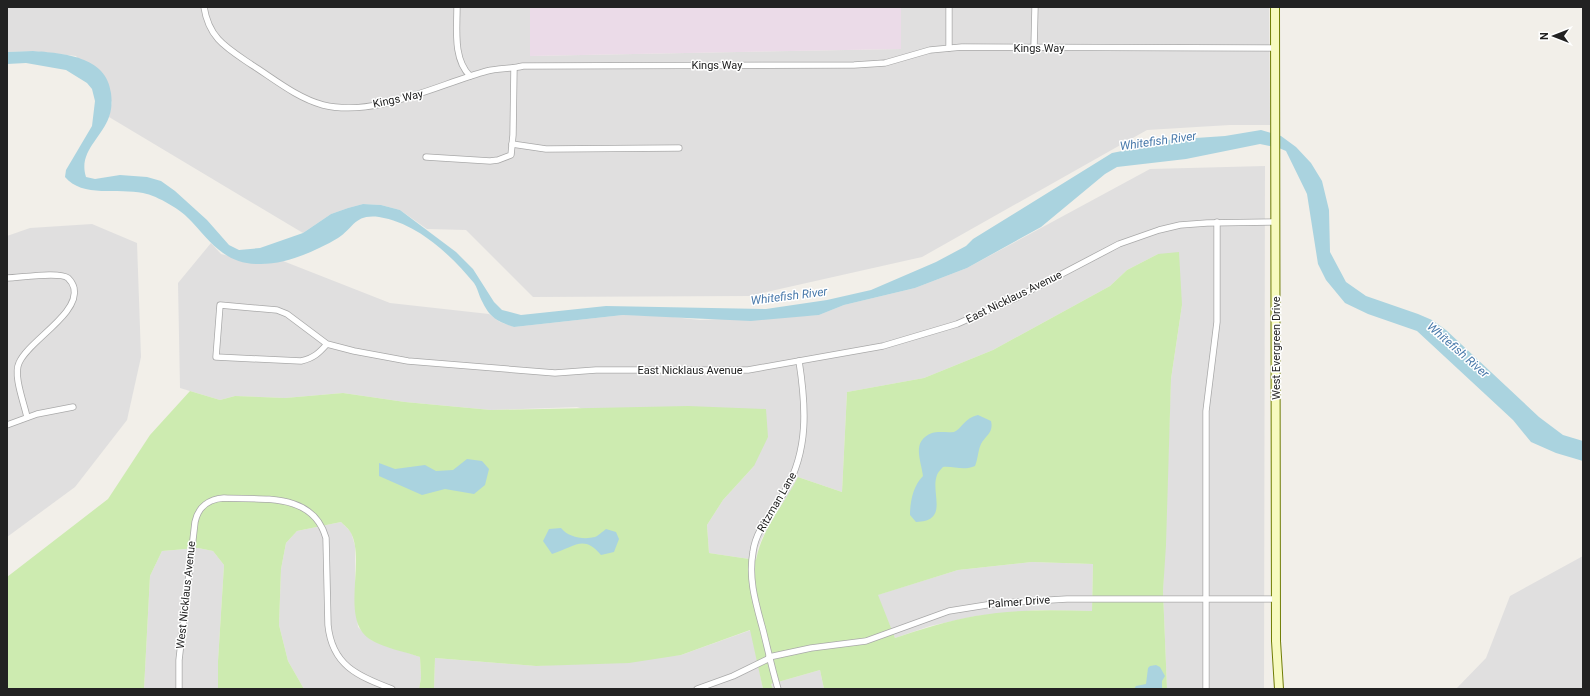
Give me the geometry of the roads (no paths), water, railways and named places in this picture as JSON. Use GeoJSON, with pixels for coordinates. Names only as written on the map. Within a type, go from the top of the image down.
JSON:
{"type":"FeatureCollection","features":[{"type":"Feature","properties":{"kind":"street","name":"Kings Way"},"geometry":{"type":"LineString","coordinates":[[204,7],[210,29],[222,44],[296,93],[323,105],[346,107],[387,102],[428,92],[470,76],[497,69],[523,66],[854,65],[885,62],[922,51],[949,48],[1275,48]]}},
{"type":"Feature","properties":{"kind":"street"},"geometry":{"type":"LineString","coordinates":[[457,7],[459,58],[463,68],[470,76]]}},
{"type":"Feature","properties":{"kind":"street"},"geometry":{"type":"LineString","coordinates":[[949,7],[949,48]]}},
{"type":"Feature","properties":{"kind":"street"},"geometry":{"type":"LineString","coordinates":[[1034,48],[1035,7]]}},
{"type":"Feature","properties":{"kind":"street","name":"West Evergreen Drive"},"geometry":{"type":"LineString","coordinates":[[1275,7],[1276,599],[1277,669],[1279,689]]}},
{"type":"Feature","properties":{"kind":"street"},"geometry":{"type":"LineString","coordinates":[[426,157],[498,160],[511,155],[514,68]]}},
{"type":"Feature","properties":{"kind":"street"},"geometry":{"type":"LineString","coordinates":[[512,144],[560,150],[679,148]]}},
{"type":"Feature","properties":{"kind":"street"},"geometry":{"type":"LineString","coordinates":[[1206,689],[1206,411],[1217,322],[1217,222]]}},
{"type":"Feature","properties":{"kind":"street","name":"East Nicklaus Avenue"},"geometry":{"type":"LineString","coordinates":[[327,344],[319,354],[311,359],[302,361],[216,357],[220,305],[277,310],[287,314],[327,344],[354,351],[408,361],[555,373],[596,370],[748,370],[800,360],[854,353],[957,324],[1016,298],[1119,244],[1180,225],[1217,222],[1276,222]]}},
{"type":"Feature","properties":{"kind":"street"},"geometry":{"type":"LineString","coordinates":[[7,278],[54,275],[67,277],[72,283],[75,292],[73,301],[67,310],[29,349],[19,362],[18,376],[27,416]]}},
{"type":"Feature","properties":{"kind":"street","name":"Ritzman Lane"},"geometry":{"type":"LineString","coordinates":[[778,689],[755,601],[751,566],[754,546],[758,533],[792,479],[802,450],[805,411],[800,360]]}},
{"type":"Feature","properties":{"kind":"street"},"geometry":{"type":"LineString","coordinates":[[7,425],[27,416],[72,407]]}},
{"type":"Feature","properties":{"kind":"street","name":"West Nicklaus Avenue"},"geometry":{"type":"LineString","coordinates":[[179,689],[180,645],[195,522],[200,510],[206,504],[214,499],[224,498],[288,502],[303,507],[316,517],[322,527],[327,544],[329,639],[336,655],[346,666],[392,689]]}},
{"type":"Feature","properties":{"kind":"street","name":"Palmer Drive"},"geometry":{"type":"LineString","coordinates":[[697,689],[733,676],[770,658],[811,648],[866,640],[933,615],[980,605],[1067,599],[1276,599]]}},
{"type":"Feature","properties":{"kind":"water","name":"Whitefish River"},"geometry":{"type":"Polygon","coordinates":[[[33,51],[69,55],[81,59],[92,64],[101,71],[108,81],[111,93],[111,111],[105,125],[85,160],[84,168],[86,177],[95,179],[120,175],[147,177],[161,181],[175,191],[207,220],[229,245],[239,250],[260,248],[303,233],[331,214],[363,204],[381,205],[400,210],[456,252],[473,269],[494,302],[502,310],[521,315],[606,306],[766,309],[827,300],[871,290],[936,262],[966,246],[973,239],[1112,153],[1132,149],[1152,141],[1225,136],[1261,130],[1281,136],[1296,147],[1311,163],[1322,181],[1329,210],[1330,252],[1346,282],[1366,296],[1418,314],[1432,320],[1446,330],[1539,417],[1563,435],[1583,441],[1583,461],[1556,453],[1531,442],[1513,420],[1417,331],[1368,314],[1345,303],[1326,280],[1318,264],[1307,194],[1286,151],[1279,148],[1260,144],[1186,159],[1117,167],[1105,174],[1041,227],[967,268],[915,288],[844,305],[819,315],[751,321],[623,315],[514,327],[501,322],[489,313],[474,283],[454,261],[432,241],[393,220],[379,217],[364,218],[355,223],[338,238],[301,256],[281,262],[261,264],[249,263],[239,261],[222,252],[214,246],[188,217],[156,197],[143,193],[91,190],[72,184],[65,177],[66,170],[92,126],[95,101],[92,89],[87,83],[66,70],[26,63],[7,64],[7,52],[33,51]]]}},
{"type":"Feature","properties":{"kind":"water"},"geometry":{"type":"Polygon","coordinates":[[[978,415],[991,421],[992,425],[989,434],[980,446],[975,466],[963,468],[943,467],[937,474],[935,482],[937,505],[936,511],[933,517],[916,522],[910,515],[910,510],[914,489],[923,476],[919,457],[919,446],[921,441],[932,433],[957,431],[969,418],[978,415]]]}},
{"type":"Feature","properties":{"kind":"water"},"geometry":{"type":"Polygon","coordinates":[[[467,459],[482,461],[489,469],[485,485],[474,494],[445,489],[422,495],[379,476],[379,463],[395,469],[425,465],[436,471],[453,470],[467,459]]]}},
{"type":"Feature","properties":{"kind":"water"},"geometry":{"type":"Polygon","coordinates":[[[561,528],[572,536],[586,538],[596,536],[606,529],[616,532],[619,539],[614,552],[601,555],[589,545],[584,544],[578,544],[552,554],[543,541],[549,529],[561,528]]]}},
{"type":"Feature","properties":{"kind":"water"},"geometry":{"type":"Polygon","coordinates":[[[1156,665],[1160,667],[1165,676],[1162,681],[1162,689],[1134,689],[1136,686],[1146,684],[1148,668],[1156,665]]]}}]}
